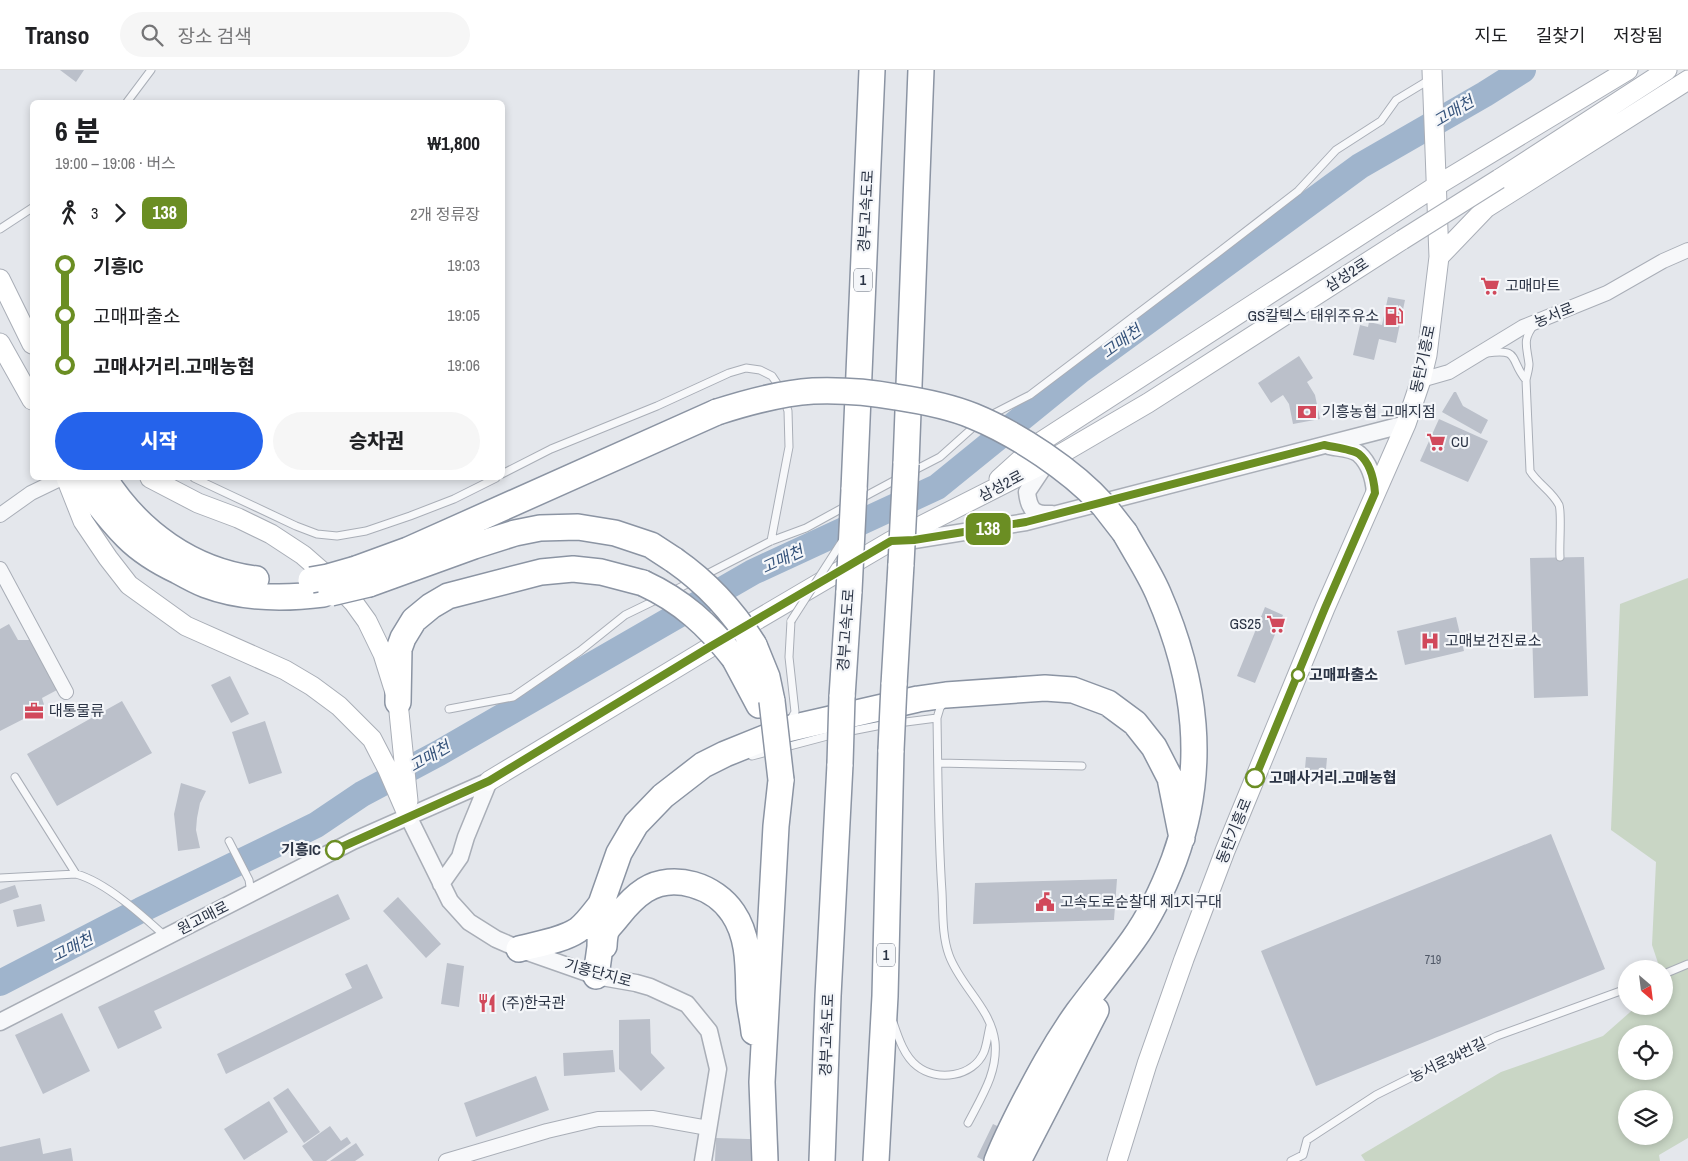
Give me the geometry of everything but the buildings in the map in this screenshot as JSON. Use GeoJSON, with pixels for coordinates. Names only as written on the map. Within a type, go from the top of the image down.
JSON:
{"type":"FeatureCollection","features":[{"type":"Feature","properties":{"kind":"highway"},"geometry":{"type":"LineString","coordinates":[[862,70],[870,133]]}},
{"type":"Feature","properties":{"kind":"highway","name":"경부고속도로"},"geometry":{"type":"LineString","coordinates":[[822,1161],[842,697],[853,526],[872,70]]}},
{"type":"Feature","properties":{"kind":"highway","name":"1"},"geometry":{"type":"LineString","coordinates":[[876,1161],[885,996],[891,750],[906,464],[921,70]]}},
{"type":"Feature","properties":{"kind":"highway"},"geometry":{"type":"LineString","coordinates":[[362,577],[408,550],[717,412],[776,396],[812,391],[846,391],[931,402],[973,416],[1012,435],[1037,451],[1059,466],[1090,492],[1125,533],[1157,591],[1173,629],[1184,665],[1191,699],[1195,754],[1191,803],[1182,838],[1162,892],[1134,939],[1018,1161]]}},
{"type":"Feature","properties":{"kind":"highway"},"geometry":{"type":"LineString","coordinates":[[80,480],[106,514],[129,539],[152,557],[205,585],[230,592],[268,597],[294,597],[317,587],[362,577],[515,533],[540,528],[578,527],[615,533],[651,545],[700,579],[734,615],[744,652]]}},
{"type":"Feature","properties":{"kind":"highway"},"geometry":{"type":"LineString","coordinates":[[105,480],[125,508],[142,525],[176,551],[193,561],[209,568],[245,578],[282,581],[317,587]]}},
{"type":"Feature","properties":{"kind":"highway"},"geometry":{"type":"LineString","coordinates":[[399,714],[399,649],[403,638],[414,620],[431,606],[448,596],[541,572],[565,570],[601,572],[643,583],[677,600],[719,640],[744,652],[766,677],[765,703],[776,781],[776,826],[762,1082]]}},
{"type":"Feature","properties":{"kind":"highway"},"geometry":{"type":"LineString","coordinates":[[596,976],[600,947],[601,904],[616,860],[627,836],[636,824],[663,796],[703,765],[787,729],[930,707],[956,694],[1045,688],[1074,690],[1108,703],[1135,723],[1154,747],[1170,778],[1182,838]]}},
{"type":"Feature","properties":{"kind":"highway"},"geometry":{"type":"LineString","coordinates":[[596,976],[601,962],[604,931],[634,898],[647,888],[662,884],[684,883],[705,888],[725,902],[740,924],[748,961],[750,1001],[762,1082],[766,1161]]}},
{"type":"Feature","properties":{"kind":"highway"},"geometry":{"type":"LineString","coordinates":[[518,949],[578,930],[588,921],[601,904]]}},
{"type":"Feature","properties":{"kind":"highway"},"geometry":{"type":"LineString","coordinates":[[996,1161],[1048,1058],[1077,1014],[1134,939]]}},
{"type":"Feature","properties":{"kind":"main road"},"geometry":{"type":"LineString","coordinates":[[977,498],[1039,443],[1436,177],[1628,70]]}},
{"type":"Feature","properties":{"kind":"main road","name":"삼성2로"},"geometry":{"type":"LineString","coordinates":[[489,781],[708,648],[891,541],[1047,462],[1148,403],[1667,70]]}},
{"type":"Feature","properties":{"kind":"main road","name":"동탄기흥로"},"geometry":{"type":"LineString","coordinates":[[1117,1161],[1163,1020],[1222,860],[1325,608],[1406,424],[1421,380],[1427,355],[1439,257],[1432,79]]}},
{"type":"Feature","properties":{"kind":"main road"},"geometry":{"type":"LineString","coordinates":[[1439,257],[1486,208],[1688,80]]}},
{"type":"Feature","properties":{"kind":"main road"},"geometry":{"type":"LineString","coordinates":[[0,279],[30,340]]}},
{"type":"Feature","properties":{"kind":"main road"},"geometry":{"type":"LineString","coordinates":[[0,342],[30,396]]}},
{"type":"Feature","properties":{"kind":"main road"},"geometry":{"type":"LineString","coordinates":[[67,480],[83,522],[129,585],[186,626],[285,670],[312,686],[354,719],[396,766]]}},
{"type":"Feature","properties":{"kind":"main road"},"geometry":{"type":"LineString","coordinates":[[154,480],[198,503],[238,518],[271,534],[303,555],[335,583],[354,603],[367,621],[383,654],[399,714],[396,766],[408,816]]}},
{"type":"Feature","properties":{"kind":"main road"},"geometry":{"type":"LineString","coordinates":[[372,739],[384,740],[394,735],[399,714]]}},
{"type":"Feature","properties":{"kind":"street","name":"농서로"},"geometry":{"type":"LineString","coordinates":[[1421,380],[1449,372],[1523,327],[1607,293],[1663,260],[1688,250]]}},
{"type":"Feature","properties":{"kind":"street"},"geometry":{"type":"LineString","coordinates":[[891,541],[914,540],[1026,522],[1406,424]]}},
{"type":"Feature","properties":{"kind":"street"},"geometry":{"type":"LineString","coordinates":[[1324,445],[1359,453],[1374,479],[1375,493]]}},
{"type":"Feature","properties":{"kind":"street"},"geometry":{"type":"LineString","coordinates":[[1047,462],[1027,492],[1028,503],[1033,510],[1041,515],[1060,514]]}},
{"type":"Feature","properties":{"kind":"street"},"geometry":{"type":"LineString","coordinates":[[0,515],[31,493],[58,480]]}},
{"type":"Feature","properties":{"kind":"street"},"geometry":{"type":"LineString","coordinates":[[0,569],[66,692]]}},
{"type":"Feature","properties":{"kind":"street"},"geometry":{"type":"LineString","coordinates":[[441,884],[460,857],[466,837],[489,781]]}},
{"type":"Feature","properties":{"kind":"street","name":"삼성2로"},"geometry":{"type":"LineString","coordinates":[[408,816],[489,781]]}},
{"type":"Feature","properties":{"kind":"street","name":"기흥단지로"},"geometry":{"type":"LineString","coordinates":[[408,816],[450,901],[469,922],[496,940],[518,949],[596,976],[636,983],[687,1004],[710,1031],[718,1069],[703,1161]]}},
{"type":"Feature","properties":{"kind":"street","name":"원고매로"},"geometry":{"type":"LineString","coordinates":[[0,1022],[160,932],[250,887],[408,816]]}},
{"type":"Feature","properties":{"kind":"street"},"geometry":{"type":"LineString","coordinates":[[452,1160],[547,1131],[598,1119],[652,1118],[708,1128]]}},
{"type":"Feature","properties":{"kind":"lane"},"geometry":{"type":"LineString","coordinates":[[129,100],[151,70]]}},
{"type":"Feature","properties":{"kind":"lane"},"geometry":{"type":"LineString","coordinates":[[450,710],[513,697],[580,651],[626,615],[771,541],[806,528],[940,457],[981,420],[1030,395],[1298,191],[1336,150],[1381,121],[1396,100],[1432,79]]}},
{"type":"Feature","properties":{"kind":"lane"},"geometry":{"type":"LineString","coordinates":[[0,229],[30,209]]}},
{"type":"Feature","properties":{"kind":"lane"},"geometry":{"type":"LineString","coordinates":[[1535,323],[1528,332],[1525,342],[1529,366],[1526,380],[1530,471],[1536,480],[1550,492],[1560,507],[1560,558]]}},
{"type":"Feature","properties":{"kind":"lane"},"geometry":{"type":"LineString","coordinates":[[1479,354],[1503,350],[1512,354],[1517,363],[1518,371],[1526,380]]}},
{"type":"Feature","properties":{"kind":"lane"},"geometry":{"type":"LineString","coordinates":[[505,472],[551,449],[657,406],[729,373],[746,368],[760,370],[772,376],[780,388],[788,411],[789,447],[771,541]]}},
{"type":"Feature","properties":{"kind":"lane"},"geometry":{"type":"LineString","coordinates":[[198,480],[296,526],[317,534],[336,536],[366,531],[410,516],[454,499],[492,480]]}},
{"type":"Feature","properties":{"kind":"lane"},"geometry":{"type":"LineString","coordinates":[[787,729],[795,712],[789,657],[791,620],[853,526]]}},
{"type":"Feature","properties":{"kind":"lane"},"geometry":{"type":"LineString","coordinates":[[748,757],[872,726],[930,707],[938,763],[938,826],[944,932],[949,955],[961,979],[990,1023],[995,1041],[995,1065],[990,1080],[968,1122]]}},
{"type":"Feature","properties":{"kind":"lane"},"geometry":{"type":"LineString","coordinates":[[938,763],[1082,766]]}},
{"type":"Feature","properties":{"kind":"lane"},"geometry":{"type":"LineString","coordinates":[[604,931],[607,906],[622,862],[639,832],[650,816],[666,801],[693,780],[710,770]]}},
{"type":"Feature","properties":{"kind":"lane"},"geometry":{"type":"LineString","coordinates":[[15,777],[76,874]]}},
{"type":"Feature","properties":{"kind":"lane"},"geometry":{"type":"LineString","coordinates":[[229,841],[250,887]]}},
{"type":"Feature","properties":{"kind":"lane"},"geometry":{"type":"LineString","coordinates":[[0,878],[76,874],[86,877],[120,898],[160,932]]}},
{"type":"Feature","properties":{"kind":"lane"},"geometry":{"type":"LineString","coordinates":[[1673,970],[1688,964]]}},
{"type":"Feature","properties":{"kind":"lane","name":"농서로34번길"},"geometry":{"type":"LineString","coordinates":[[1291,1161],[1303,1155],[1307,1140],[1337,1119],[1384,1091],[1497,1036],[1618,992]]}},
{"type":"Feature","properties":{"kind":"lane"},"geometry":{"type":"LineString","coordinates":[[885,996],[896,1034],[906,1053],[916,1065],[931,1074],[944,1076],[966,1071],[975,1065],[984,1053],[990,1023]]}},
{"type":"Feature","properties":{"kind":"green space"},"geometry":{"type":"Polygon","coordinates":[[[1688,578],[1688,1138],[1659,1155],[1660,1161],[1365,1161],[1361,1155],[1501,1072],[1603,1036],[1627,1015],[1673,1015],[1673,960],[1657,960],[1652,945],[1656,862],[1611,830],[1620,604],[1688,578]]]}},
{"type":"Feature","properties":{"kind":"waterway","name":"고매천"},"geometry":{"type":"LineString","coordinates":[[0,983],[141,910],[316,825],[362,794],[439,753],[753,572],[937,487],[1081,370],[1360,166],[1523,70]]}},
{"type":"Feature","properties":{"kind":"bus line","name":"138"},"geometry":{"type":"LineString","coordinates":[[335,850],[489,781],[708,648],[891,541],[914,540],[1026,522],[1324,445],[1359,453],[1374,479],[1375,493],[1255,778]]}},
{"type":"Feature","properties":{"kind":"place","name":"고매마트"},"geometry":{"type":"Point","coordinates":[1490,286]}},
{"type":"Feature","properties":{"kind":"place","name":"GS칼텍스 태위주유소"},"geometry":{"type":"Point","coordinates":[1394,316]}},
{"type":"Feature","properties":{"kind":"place","name":"기흥농협 고매지점"},"geometry":{"type":"Point","coordinates":[1307,412]}},
{"type":"Feature","properties":{"kind":"place","name":"CU"},"geometry":{"type":"Point","coordinates":[1436,442]}},
{"type":"Feature","properties":{"kind":"place","name":"GS25"},"geometry":{"type":"Point","coordinates":[1276,624]}},
{"type":"Feature","properties":{"kind":"place","name":"고매보건진료소"},"geometry":{"type":"Point","coordinates":[1430,641]}},
{"type":"Feature","properties":{"kind":"place","name":"고매파출소"},"geometry":{"type":"Point","coordinates":[1298,675]}},
{"type":"Feature","properties":{"kind":"place","name":"대통물류"},"geometry":{"type":"Point","coordinates":[34,711]}},
{"type":"Feature","properties":{"kind":"place","name":"고매사거리.고매농협"},"geometry":{"type":"Point","coordinates":[1255,778]}},
{"type":"Feature","properties":{"kind":"place","name":"기흥IC"},"geometry":{"type":"Point","coordinates":[335,850]}},
{"type":"Feature","properties":{"kind":"place","name":"고속도로순찰대 제1지구대"},"geometry":{"type":"Point","coordinates":[1045,902]}},
{"type":"Feature","properties":{"kind":"place","name":"(주)한국관"},"geometry":{"type":"Point","coordinates":[487,1003]}}]}
